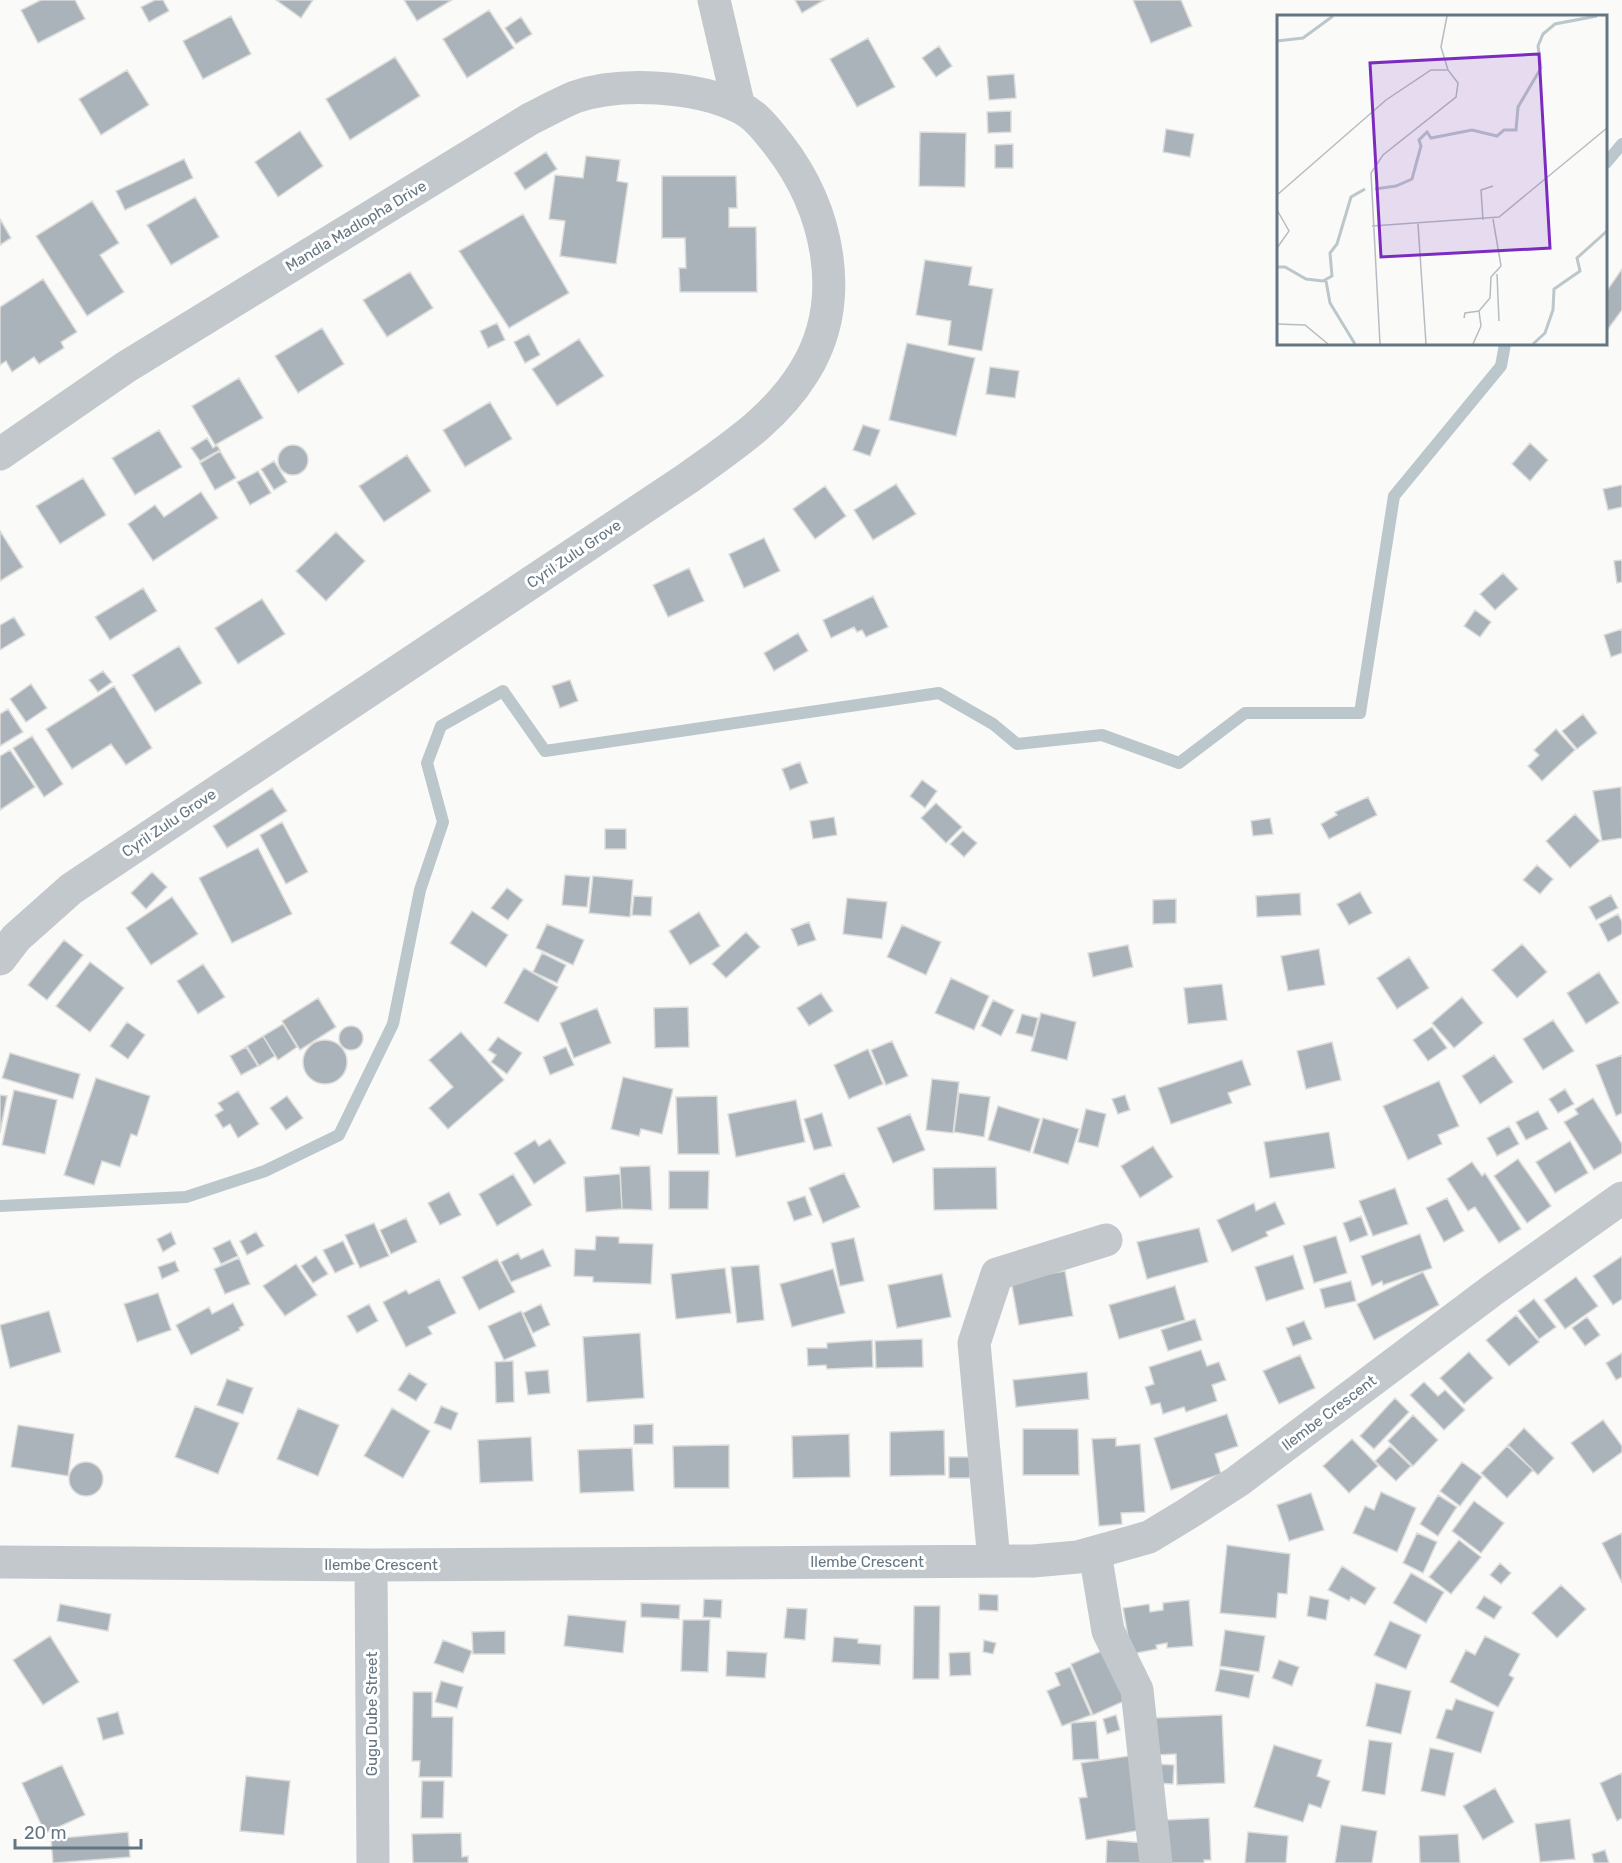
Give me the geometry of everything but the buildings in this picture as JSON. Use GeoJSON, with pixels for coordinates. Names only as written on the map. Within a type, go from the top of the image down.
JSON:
{"type":"FeatureCollection","features":[{"type":"Feature","properties":{"kind":"street"},"geometry":{"type":"LineString","coordinates":[[714,0],[739,107]]}},
{"type":"Feature","properties":{"kind":"street","name":"Mandla Madlopha Drive"},"geometry":{"type":"LineString","coordinates":[[0,454],[126,367],[530,119],[576,97],[633,87],[688,90],[739,107]]}},
{"type":"Feature","properties":{"kind":"street","name":"Cyril Zulu Grove"},"geometry":{"type":"LineString","coordinates":[[0,959],[16,938],[71,889],[687,478],[754,431],[782,403],[805,370],[822,330],[830,282],[825,240],[812,200],[790,159],[760,121],[739,107]]}},
{"type":"Feature","properties":{"kind":"street","name":"Ilembe Crescent"},"geometry":{"type":"LineString","coordinates":[[0,1562],[370,1565],[994,1561],[1078,1557],[1149,1537],[1238,1481],[1494,1289],[1622,1198]]}},
{"type":"Feature","properties":{"kind":"street"},"geometry":{"type":"LineString","coordinates":[[994,1561],[974,1343],[991,1294],[998,1274],[1106,1240]]}},
{"type":"Feature","properties":{"kind":"street"},"geometry":{"type":"LineString","coordinates":[[1095,1553],[1108,1631],[1137,1690],[1156,1863]]}},
{"type":"Feature","properties":{"kind":"street","name":"Gugu Dube Street"},"geometry":{"type":"LineString","coordinates":[[370,1565],[373,1863]]}},
{"type":"Feature","properties":{"kind":"waterway"},"geometry":{"type":"LineString","coordinates":[[1607,162],[1622,144]]}},
{"type":"Feature","properties":{"kind":"waterway"},"geometry":{"type":"LineString","coordinates":[[0,1206],[186,1197],[265,1171],[339,1135],[393,1024],[420,890],[443,822],[427,763],[441,726],[503,691],[545,751],[939,693],[993,724],[1017,744],[1102,735],[1179,763],[1245,713],[1360,713],[1394,496],[1501,366],[1505,345]]}}]}
